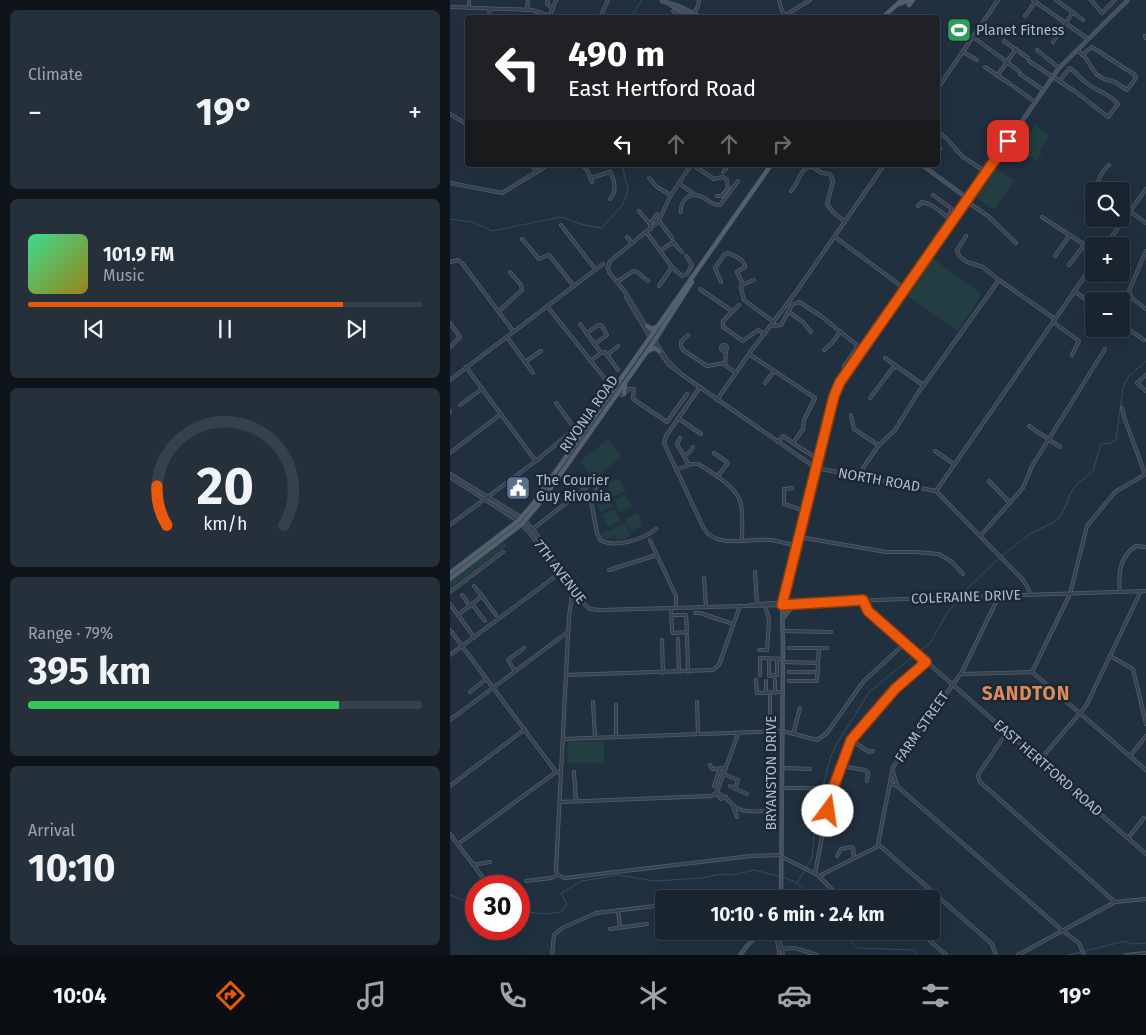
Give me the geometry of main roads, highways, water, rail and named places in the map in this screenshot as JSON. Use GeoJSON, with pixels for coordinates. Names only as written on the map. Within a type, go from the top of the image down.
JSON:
{"type":"FeatureCollection","features":[{"type":"Feature","properties":{"kind":"main road"},"geometry":{"type":"LineString","coordinates":[[784,604],[816,468],[838,386],[1059,68],[1128,0]]}},
{"type":"Feature","properties":{"kind":"main road"},"geometry":{"type":"LineString","coordinates":[[660,1],[691,15]]}},
{"type":"Feature","properties":{"kind":"main road"},"geometry":{"type":"LineString","coordinates":[[886,15],[905,2]]}},
{"type":"Feature","properties":{"kind":"main road","name":"RIVONIA ROAD"},"geometry":{"type":"LineString","coordinates":[[616,392],[619,382],[770,167]]}},
{"type":"Feature","properties":{"kind":"main road"},"geometry":{"type":"LineString","coordinates":[[925,167],[966,200]]}},
{"type":"Feature","properties":{"kind":"main road","name":"RIVONIA ROAD"},"geometry":{"type":"LineString","coordinates":[[450,578],[522,521],[543,499],[616,392],[654,341],[702,262]]}},
{"type":"Feature","properties":{"kind":"main road"},"geometry":{"type":"LineString","coordinates":[[647,326],[652,329],[659,325]]}},
{"type":"Feature","properties":{"kind":"main road"},"geometry":{"type":"LineString","coordinates":[[647,351],[655,348],[660,351]]}},
{"type":"Feature","properties":{"kind":"main road"},"geometry":{"type":"LineString","coordinates":[[624,394],[624,387],[633,370]]}},
{"type":"Feature","properties":{"kind":"main road"},"geometry":{"type":"LineString","coordinates":[[606,380],[612,384],[619,382]]}},
{"type":"Feature","properties":{"kind":"main road","name":"RIVONIA ROAD"},"geometry":{"type":"LineString","coordinates":[[450,573],[522,521]]}},
{"type":"Feature","properties":{"kind":"main road"},"geometry":{"type":"LineString","coordinates":[[783,618],[792,607],[802,603]]}},
{"type":"Feature","properties":{"kind":"main road","name":"BRYANSTON DRIVE"},"geometry":{"type":"LineString","coordinates":[[783,647],[784,604]]}},
{"type":"Feature","properties":{"kind":"main road","name":"BRYANSTON DRIVE"},"geometry":{"type":"LineString","coordinates":[[781,890],[784,604]]}},
{"type":"Feature","properties":{"kind":"main road"},"geometry":{"type":"LineString","coordinates":[[739,955],[752,940]]}},
{"type":"Feature","properties":{"kind":"main road"},"geometry":{"type":"LineString","coordinates":[[739,955],[746,944],[752,940]]}},
{"type":"Feature","properties":{"kind":"waterway"},"geometry":{"type":"LineString","coordinates":[[632,15],[642,0]]}},
{"type":"Feature","properties":{"kind":"waterway"},"geometry":{"type":"LineString","coordinates":[[450,219],[472,222],[492,231],[561,217],[584,225],[602,228],[623,204],[628,190],[622,167]]}},
{"type":"Feature","properties":{"kind":"waterway"},"geometry":{"type":"LineString","coordinates":[[797,883],[812,858],[817,807],[831,756],[870,691],[930,643],[947,613],[970,586],[998,559],[1028,535],[1060,517],[1076,485],[1093,471],[1101,443],[1108,444],[1116,440],[1123,387],[1129,376],[1146,361]]}},
{"type":"Feature","properties":{"kind":"waterway"},"geometry":{"type":"LineString","coordinates":[[530,912],[546,914],[561,912],[567,904],[561,893],[582,881],[618,875],[655,881],[702,878],[721,874],[733,875],[754,870],[786,878],[797,883],[804,890]]}},
{"type":"Feature","properties":{"kind":"waterway"},"geometry":{"type":"LineString","coordinates":[[450,895],[465,901]]}},
{"type":"Feature","properties":{"kind":"waterway"},"geometry":{"type":"LineString","coordinates":[[849,940],[857,948],[914,950],[917,955]]}},
{"type":"Feature","properties":{"kind":"waterway"},"geometry":{"type":"LineString","coordinates":[[1068,955],[1126,941],[1131,944],[1146,943]]}},
{"type":"Feature","properties":{"kind":"place","name":"Planet Fitness"},"geometry":{"type":"Point","coordinates":[959,30]}},
{"type":"Feature","properties":{"kind":"place","name":"The Courier Guy Rivonia"},"geometry":{"type":"Point","coordinates":[518,488]}},
{"type":"Feature","properties":{"kind":"district","name":"SANDTON"},"geometry":{"type":"Point","coordinates":[1026,693]}}]}
